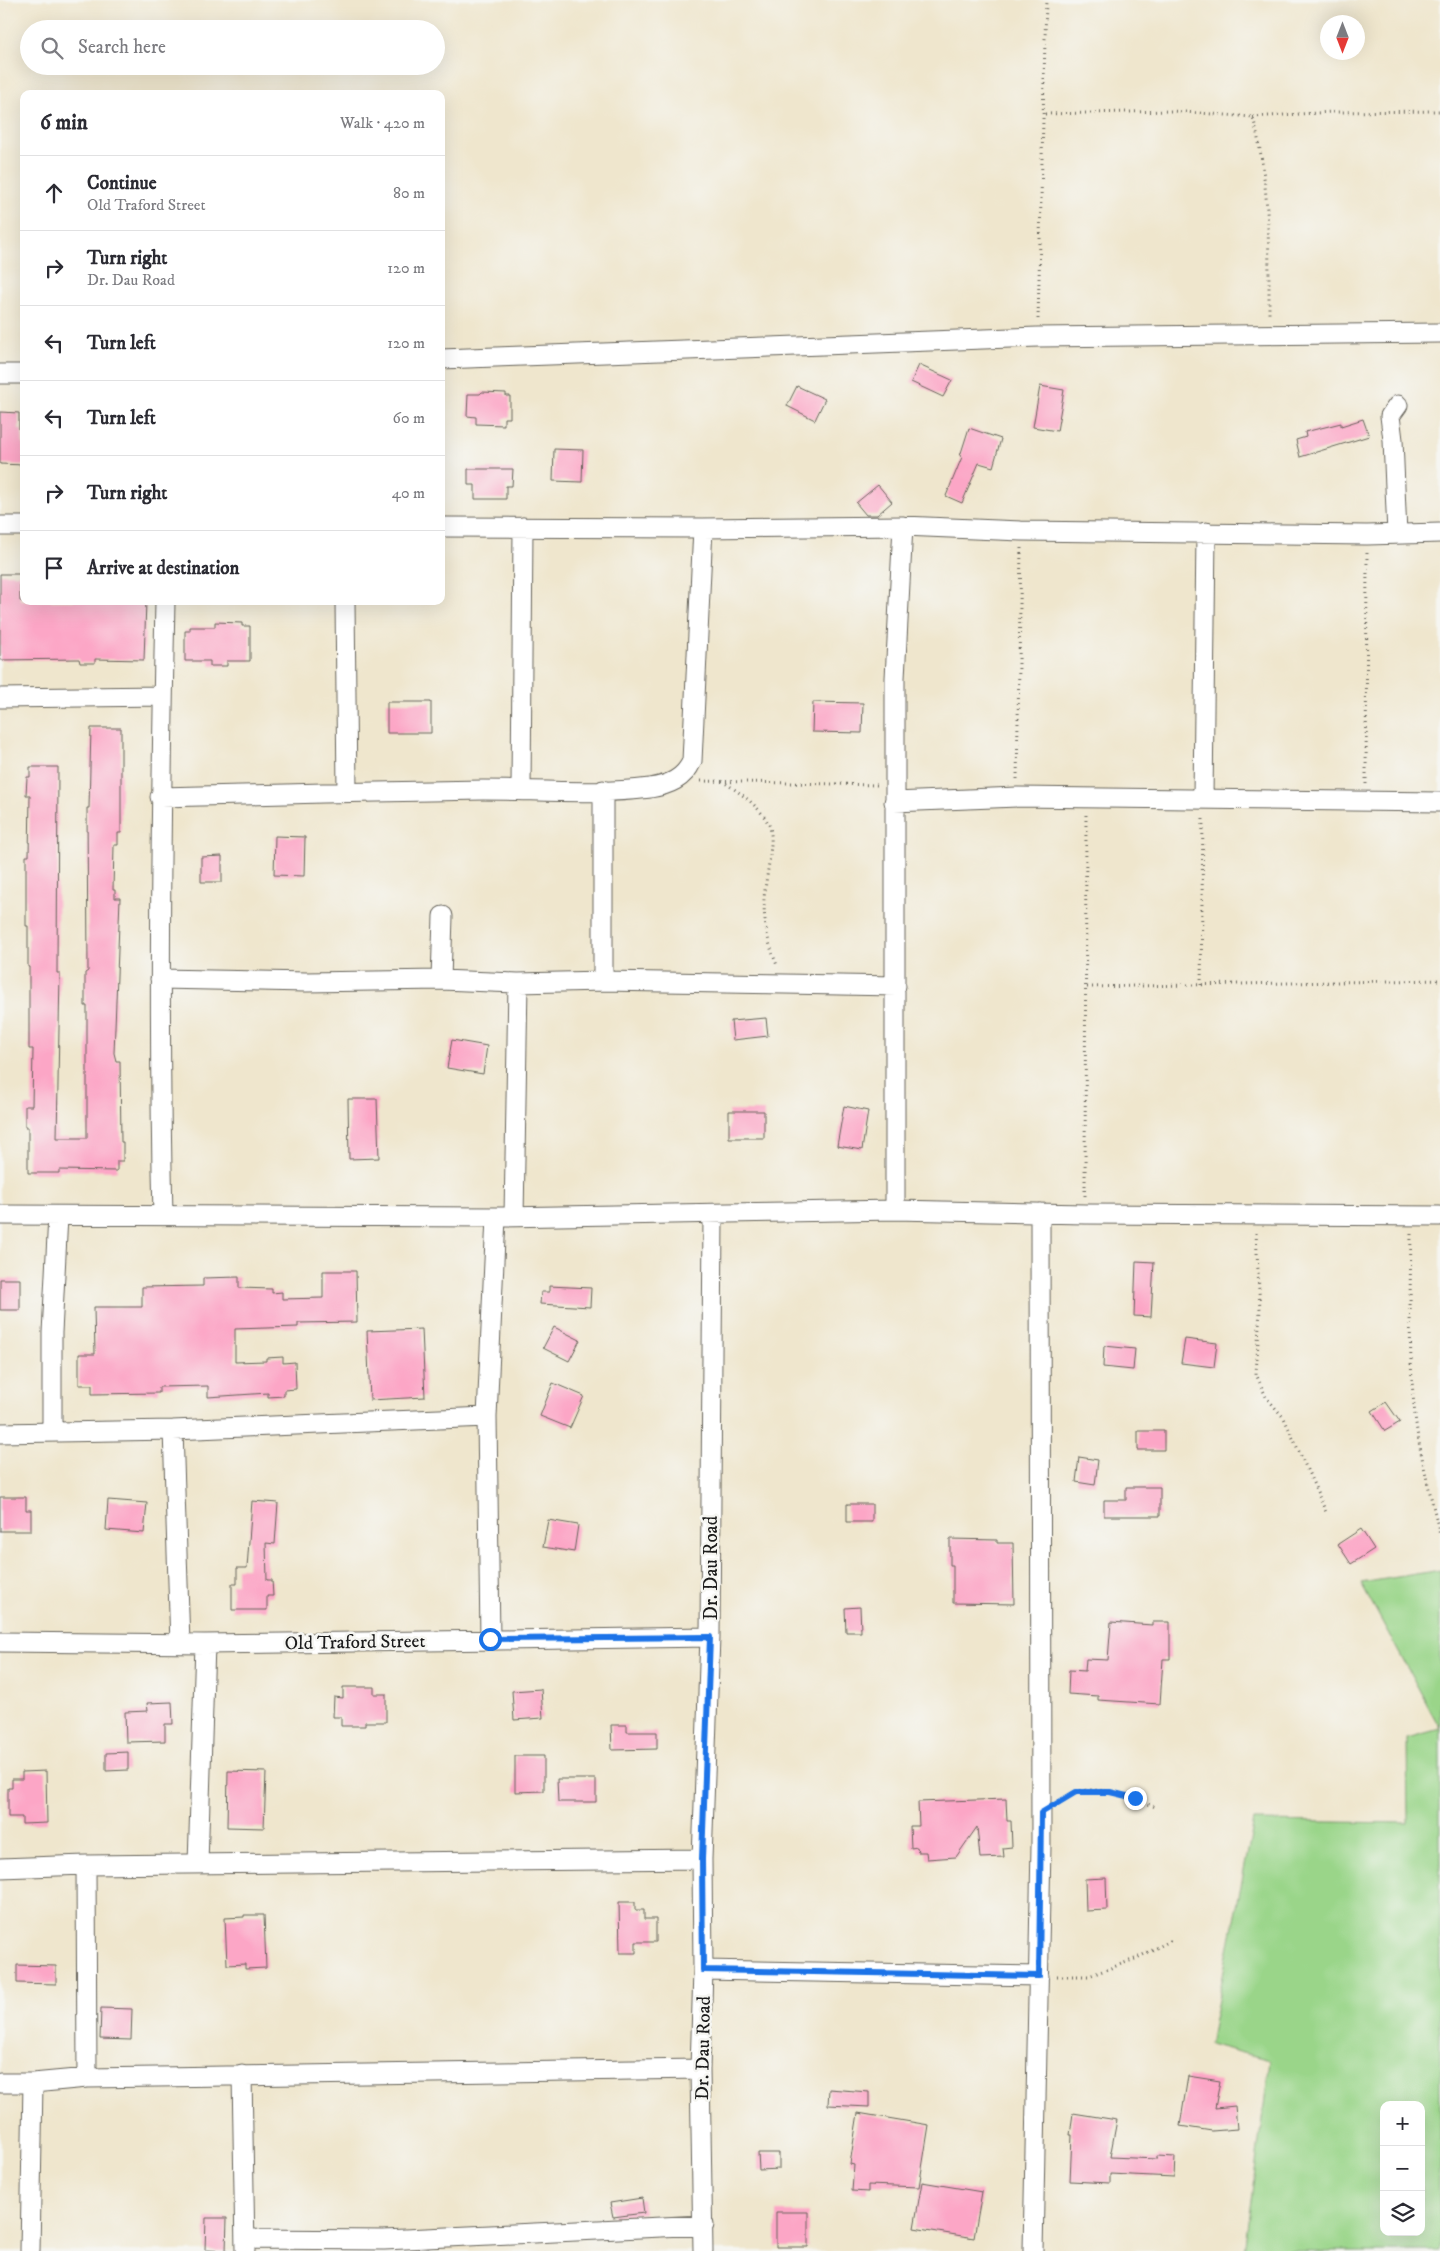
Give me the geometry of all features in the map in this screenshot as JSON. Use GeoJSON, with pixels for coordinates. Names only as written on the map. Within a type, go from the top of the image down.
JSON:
{"type":"FeatureCollection","features":[{"type":"Feature","properties":{"kind":"street"},"geometry":{"type":"LineString","coordinates":[[445,359],[1038,338],[1440,333]]}},
{"type":"Feature","properties":{"kind":"street"},"geometry":{"type":"LineString","coordinates":[[0,374],[20,374]]}},
{"type":"Feature","properties":{"kind":"street"},"geometry":{"type":"LineString","coordinates":[[1397,534],[1393,440],[1390,416],[1398,405]]}},
{"type":"Feature","properties":{"kind":"street"},"geometry":{"type":"LineString","coordinates":[[0,526],[20,526]]}},
{"type":"Feature","properties":{"kind":"street"},"geometry":{"type":"LineString","coordinates":[[445,527],[703,528],[903,526],[1021,531],[1367,535],[1440,533]]}},
{"type":"Feature","properties":{"kind":"street"},"geometry":{"type":"LineString","coordinates":[[895,1210],[895,678],[903,526]]}},
{"type":"Feature","properties":{"kind":"street"},"geometry":{"type":"LineString","coordinates":[[521,790],[523,527]]}},
{"type":"Feature","properties":{"kind":"street"},"geometry":{"type":"LineString","coordinates":[[160,797],[347,792],[603,790],[651,788],[678,780],[687,773],[692,761],[693,752],[703,528]]}},
{"type":"Feature","properties":{"kind":"street"},"geometry":{"type":"LineString","coordinates":[[1203,799],[1206,532]]}},
{"type":"Feature","properties":{"kind":"street"},"geometry":{"type":"LineString","coordinates":[[163,1216],[160,797],[165,605]]}},
{"type":"Feature","properties":{"kind":"street"},"geometry":{"type":"LineString","coordinates":[[345,605],[347,792]]}},
{"type":"Feature","properties":{"kind":"street"},"geometry":{"type":"LineString","coordinates":[[0,698],[163,696]]}},
{"type":"Feature","properties":{"kind":"street"},"geometry":{"type":"LineString","coordinates":[[603,790],[603,981]]}},
{"type":"Feature","properties":{"kind":"street"},"geometry":{"type":"LineString","coordinates":[[894,794],[1440,802]]}},
{"type":"Feature","properties":{"kind":"street"},"geometry":{"type":"LineString","coordinates":[[441,980],[443,916]]}},
{"type":"Feature","properties":{"kind":"street"},"geometry":{"type":"LineString","coordinates":[[160,979],[306,982],[441,980],[518,983],[603,981],[896,986]]}},
{"type":"Feature","properties":{"kind":"street"},"geometry":{"type":"LineString","coordinates":[[490,1639],[487,1417],[505,1217],[518,983]]}},
{"type":"Feature","properties":{"kind":"street"},"geometry":{"type":"LineString","coordinates":[[0,1215],[505,1217],[713,1215],[895,1210],[1085,1214],[1440,1216]]}},
{"type":"Feature","properties":{"kind":"street"},"geometry":{"type":"LineString","coordinates":[[1033,2251],[1041,1813],[1040,1213]]}},
{"type":"Feature","properties":{"kind":"street","name":"Dr. Dau Road"},"geometry":{"type":"LineString","coordinates":[[703,2251],[700,2069],[703,1970],[702,1859],[710,1637],[713,1215]]}},
{"type":"Feature","properties":{"kind":"street"},"geometry":{"type":"LineString","coordinates":[[52,1432],[52,1333],[58,1216]]}},
{"type":"Feature","properties":{"kind":"street"},"geometry":{"type":"LineString","coordinates":[[0,1433],[173,1430],[487,1417]]}},
{"type":"Feature","properties":{"kind":"street"},"geometry":{"type":"LineString","coordinates":[[173,1430],[180,1644]]}},
{"type":"Feature","properties":{"kind":"street","name":"Old Traford Street"},"geometry":{"type":"LineString","coordinates":[[0,1642],[205,1644],[710,1637]]}},
{"type":"Feature","properties":{"kind":"street"},"geometry":{"type":"LineString","coordinates":[[198,1864],[205,1644]]}},
{"type":"Feature","properties":{"kind":"street"},"geometry":{"type":"LineString","coordinates":[[0,1868],[86,1865],[702,1859]]}},
{"type":"Feature","properties":{"kind":"street"},"geometry":{"type":"LineString","coordinates":[[86,1865],[87,2078]]}},
{"type":"Feature","properties":{"kind":"street"},"geometry":{"type":"LineString","coordinates":[[703,1970],[1039,1976]]}},
{"type":"Feature","properties":{"kind":"street"},"geometry":{"type":"LineString","coordinates":[[0,2083],[34,2083],[87,2078],[700,2069]]}},
{"type":"Feature","properties":{"kind":"street"},"geometry":{"type":"LineString","coordinates":[[242,2075],[245,2245],[385,2246],[704,2225]]}},
{"type":"Feature","properties":{"kind":"street"},"geometry":{"type":"LineString","coordinates":[[30,2251],[34,2083]]}},
{"type":"Feature","properties":{"kind":"path"},"geometry":{"type":"LineString","coordinates":[[1038,338],[1045,114],[1046,0]]}},
{"type":"Feature","properties":{"kind":"path"},"geometry":{"type":"LineString","coordinates":[[1045,114],[1171,111],[1253,117],[1332,112],[1440,111]]}},
{"type":"Feature","properties":{"kind":"path"},"geometry":{"type":"LineString","coordinates":[[1253,117],[1261,146],[1269,223],[1268,336]]}},
{"type":"Feature","properties":{"kind":"path"},"geometry":{"type":"LineString","coordinates":[[1017,797],[1021,531]]}},
{"type":"Feature","properties":{"kind":"path"},"geometry":{"type":"LineString","coordinates":[[1366,802],[1367,535]]}},
{"type":"Feature","properties":{"kind":"path"},"geometry":{"type":"LineString","coordinates":[[678,780],[722,781],[894,794]]}},
{"type":"Feature","properties":{"kind":"path"},"geometry":{"type":"LineString","coordinates":[[722,781],[742,793],[770,826],[769,864],[764,900],[768,943],[784,984]]}},
{"type":"Feature","properties":{"kind":"path"},"geometry":{"type":"LineString","coordinates":[[1085,1214],[1086,797]]}},
{"type":"Feature","properties":{"kind":"path"},"geometry":{"type":"LineString","coordinates":[[1200,985],[1203,799]]}},
{"type":"Feature","properties":{"kind":"path"},"geometry":{"type":"LineString","coordinates":[[1087,987],[1440,980]]}},
{"type":"Feature","properties":{"kind":"path"},"geometry":{"type":"LineString","coordinates":[[1256,1215],[1260,1309],[1256,1374],[1266,1397],[1284,1418],[1326,1512]]}},
{"type":"Feature","properties":{"kind":"path"},"geometry":{"type":"LineString","coordinates":[[1412,1217],[1410,1287],[1412,1380],[1417,1431],[1440,1535]]}},
{"type":"Feature","properties":{"kind":"path"},"geometry":{"type":"LineString","coordinates":[[1041,1813],[1076,1792],[1090,1791],[1110,1792],[1135,1798],[1155,1807]]}},
{"type":"Feature","properties":{"kind":"path"},"geometry":{"type":"LineString","coordinates":[[1039,1976],[1089,1976],[1135,1959],[1174,1939]]}},
{"type":"Feature","properties":{"kind":"green space"},"geometry":{"type":"Polygon","coordinates":[[[1440,1570],[1440,1728],[1361,1583],[1440,1570]]]}},
{"type":"Feature","properties":{"kind":"green space"},"geometry":{"type":"Polygon","coordinates":[[[1440,1729],[1440,2251],[1244,2251],[1270,2060],[1209,2044],[1254,1821],[1408,1823],[1407,1738],[1440,1729]]]}},
{"type":"Feature","properties":{"kind":"building"},"geometry":{"type":"Polygon","coordinates":[[[919,365],[952,380],[943,397],[911,382],[919,365]]]}},
{"type":"Feature","properties":{"kind":"building"},"geometry":{"type":"Polygon","coordinates":[[[797,386],[825,399],[815,420],[787,406],[797,386]]]}},
{"type":"Feature","properties":{"kind":"building"},"geometry":{"type":"Polygon","coordinates":[[[1040,386],[1064,390],[1057,431],[1033,427],[1040,386]]]}},
{"type":"Feature","properties":{"kind":"building"},"geometry":{"type":"Polygon","coordinates":[[[482,392],[506,393],[506,396],[510,396],[510,418],[504,418],[504,425],[476,424],[476,417],[467,416],[468,394],[480,394],[482,392]]]}},
{"type":"Feature","properties":{"kind":"building"},"geometry":{"type":"Polygon","coordinates":[[[0,412],[19,413],[20,465],[0,464],[0,412]]]}},
{"type":"Feature","properties":{"kind":"building"},"geometry":{"type":"Polygon","coordinates":[[[1363,419],[1369,436],[1300,457],[1296,440],[1306,437],[1305,432],[1341,423],[1341,426],[1363,419]]]}},
{"type":"Feature","properties":{"kind":"building"},"geometry":{"type":"Polygon","coordinates":[[[969,428],[1001,439],[993,467],[979,463],[962,503],[946,496],[962,457],[960,456],[969,428]]]}},
{"type":"Feature","properties":{"kind":"building"},"geometry":{"type":"Polygon","coordinates":[[[554,449],[583,450],[582,482],[553,481],[554,449]]]}},
{"type":"Feature","properties":{"kind":"building"},"geometry":{"type":"Polygon","coordinates":[[[468,469],[513,469],[512,486],[506,486],[506,499],[475,499],[475,485],[468,485],[468,469]]]}},
{"type":"Feature","properties":{"kind":"building"},"geometry":{"type":"Polygon","coordinates":[[[878,485],[892,502],[877,515],[866,515],[856,503],[878,485]]]}},
{"type":"Feature","properties":{"kind":"building"},"geometry":{"type":"Polygon","coordinates":[[[0,574],[20,574],[20,605],[146,605],[144,660],[95,659],[95,663],[80,663],[79,659],[0,660],[0,574]]]}},
{"type":"Feature","properties":{"kind":"building"},"geometry":{"type":"Polygon","coordinates":[[[215,622],[242,623],[242,626],[250,626],[250,661],[227,661],[227,666],[210,666],[210,661],[185,661],[185,631],[190,631],[190,627],[215,627],[215,622]]]}},
{"type":"Feature","properties":{"kind":"building"},"geometry":{"type":"Polygon","coordinates":[[[387,702],[431,702],[431,733],[387,733],[387,702]]]}},
{"type":"Feature","properties":{"kind":"building"},"geometry":{"type":"Polygon","coordinates":[[[813,702],[863,703],[862,733],[812,732],[813,702]]]}},
{"type":"Feature","properties":{"kind":"building"},"geometry":{"type":"Polygon","coordinates":[[[91,728],[121,728],[121,833],[118,833],[118,845],[114,845],[113,890],[115,890],[115,898],[120,898],[114,1053],[116,1061],[120,1061],[123,1161],[117,1161],[117,1171],[59,1170],[59,1173],[28,1173],[28,1127],[25,1127],[25,1106],[32,1106],[33,1049],[29,1049],[28,926],[26,926],[26,856],[29,856],[30,795],[26,795],[27,777],[30,777],[30,767],[58,767],[57,973],[60,973],[57,1138],[87,1138],[87,1006],[85,1006],[85,973],[88,971],[87,808],[89,808],[91,728]]]}},
{"type":"Feature","properties":{"kind":"building"},"geometry":{"type":"Polygon","coordinates":[[[275,836],[305,837],[304,876],[274,875],[275,836]]]}},
{"type":"Feature","properties":{"kind":"building"},"geometry":{"type":"Polygon","coordinates":[[[222,856],[222,882],[201,882],[201,857],[222,856]]]}},
{"type":"Feature","properties":{"kind":"building"},"geometry":{"type":"Polygon","coordinates":[[[766,1018],[768,1036],[733,1040],[731,1021],[766,1018]]]}},
{"type":"Feature","properties":{"kind":"building"},"geometry":{"type":"Polygon","coordinates":[[[452,1040],[487,1046],[483,1074],[447,1068],[452,1040]]]}},
{"type":"Feature","properties":{"kind":"building"},"geometry":{"type":"Polygon","coordinates":[[[348,1099],[377,1099],[379,1158],[349,1159],[348,1099]]]}},
{"type":"Feature","properties":{"kind":"building"},"geometry":{"type":"Polygon","coordinates":[[[844,1106],[868,1111],[862,1150],[837,1146],[844,1106]]]}},
{"type":"Feature","properties":{"kind":"building"},"geometry":{"type":"Polygon","coordinates":[[[729,1111],[764,1111],[764,1138],[729,1138],[729,1111]]]}},
{"type":"Feature","properties":{"kind":"building"},"geometry":{"type":"Polygon","coordinates":[[[1136,1261],[1154,1262],[1151,1317],[1134,1316],[1136,1261]]]}},
{"type":"Feature","properties":{"kind":"building"},"geometry":{"type":"Polygon","coordinates":[[[323,1271],[356,1271],[357,1322],[298,1323],[298,1327],[235,1329],[235,1362],[266,1361],[266,1358],[283,1357],[283,1363],[295,1362],[296,1389],[284,1390],[284,1396],[268,1397],[268,1393],[208,1397],[208,1386],[159,1387],[159,1393],[92,1394],[92,1385],[79,1385],[79,1354],[95,1354],[94,1307],[142,1307],[142,1287],[203,1286],[203,1278],[239,1277],[239,1288],[272,1289],[272,1293],[282,1292],[282,1299],[323,1298],[323,1271]]]}},
{"type":"Feature","properties":{"kind":"building"},"geometry":{"type":"Polygon","coordinates":[[[0,1279],[20,1279],[20,1310],[0,1310],[0,1279]]]}},
{"type":"Feature","properties":{"kind":"building"},"geometry":{"type":"Polygon","coordinates":[[[549,1286],[591,1288],[590,1307],[540,1304],[541,1292],[549,1292],[549,1286]]]}},
{"type":"Feature","properties":{"kind":"building"},"geometry":{"type":"Polygon","coordinates":[[[554,1327],[580,1340],[569,1361],[543,1348],[554,1327]]]}},
{"type":"Feature","properties":{"kind":"building"},"geometry":{"type":"Polygon","coordinates":[[[422,1329],[425,1397],[370,1400],[367,1331],[422,1329]]]}},
{"type":"Feature","properties":{"kind":"building"},"geometry":{"type":"Polygon","coordinates":[[[1185,1339],[1217,1343],[1214,1367],[1181,1363],[1185,1339]]]}},
{"type":"Feature","properties":{"kind":"building"},"geometry":{"type":"Polygon","coordinates":[[[1104,1346],[1135,1349],[1133,1370],[1103,1367],[1104,1346]]]}},
{"type":"Feature","properties":{"kind":"building"},"geometry":{"type":"Polygon","coordinates":[[[553,1383],[584,1396],[570,1428],[540,1416],[553,1383]]]}},
{"type":"Feature","properties":{"kind":"building"},"geometry":{"type":"Polygon","coordinates":[[[1386,1402],[1400,1422],[1385,1431],[1372,1411],[1386,1402]]]}},
{"type":"Feature","properties":{"kind":"building"},"geometry":{"type":"Polygon","coordinates":[[[1138,1431],[1164,1431],[1164,1450],[1138,1450],[1138,1431]]]}},
{"type":"Feature","properties":{"kind":"building"},"geometry":{"type":"Polygon","coordinates":[[[1079,1457],[1098,1460],[1095,1485],[1076,1482],[1079,1457]]]}},
{"type":"Feature","properties":{"kind":"building"},"geometry":{"type":"Polygon","coordinates":[[[1126,1487],[1160,1487],[1160,1516],[1104,1516],[1104,1500],[1126,1500],[1126,1487]]]}},
{"type":"Feature","properties":{"kind":"building"},"geometry":{"type":"Polygon","coordinates":[[[0,1497],[26,1497],[26,1510],[31,1510],[31,1531],[0,1531],[0,1497]]]}},
{"type":"Feature","properties":{"kind":"building"},"geometry":{"type":"Polygon","coordinates":[[[108,1500],[147,1503],[144,1533],[106,1530],[108,1500]]]}},
{"type":"Feature","properties":{"kind":"building"},"geometry":{"type":"Polygon","coordinates":[[[252,1501],[278,1503],[275,1544],[266,1543],[267,1580],[272,1580],[273,1596],[267,1596],[267,1610],[232,1610],[232,1584],[237,1584],[237,1568],[247,1568],[252,1501]]]}},
{"type":"Feature","properties":{"kind":"building"},"geometry":{"type":"Polygon","coordinates":[[[847,1504],[872,1504],[872,1522],[847,1522],[847,1504]]]}},
{"type":"Feature","properties":{"kind":"building"},"geometry":{"type":"Polygon","coordinates":[[[548,1520],[578,1525],[574,1552],[543,1547],[548,1520]]]}},
{"type":"Feature","properties":{"kind":"building"},"geometry":{"type":"Polygon","coordinates":[[[1361,1529],[1374,1549],[1351,1564],[1338,1544],[1361,1529]]]}},
{"type":"Feature","properties":{"kind":"building"},"geometry":{"type":"Polygon","coordinates":[[[950,1539],[997,1540],[997,1543],[1013,1543],[1014,1604],[953,1603],[953,1565],[950,1565],[950,1539]]]}},
{"type":"Feature","properties":{"kind":"building"},"geometry":{"type":"Polygon","coordinates":[[[860,1607],[861,1632],[846,1632],[845,1608],[860,1607]]]}},
{"type":"Feature","properties":{"kind":"building"},"geometry":{"type":"Polygon","coordinates":[[[1111,1622],[1152,1625],[1152,1622],[1170,1622],[1170,1659],[1163,1659],[1160,1704],[1098,1700],[1098,1696],[1068,1694],[1069,1670],[1085,1671],[1086,1659],[1108,1660],[1111,1622]]]}},
{"type":"Feature","properties":{"kind":"building"},"geometry":{"type":"Polygon","coordinates":[[[343,1687],[374,1687],[374,1694],[386,1694],[386,1722],[365,1722],[365,1726],[341,1726],[341,1717],[333,1717],[334,1697],[343,1698],[343,1687]]]}},
{"type":"Feature","properties":{"kind":"building"},"geometry":{"type":"Polygon","coordinates":[[[541,1689],[543,1718],[514,1720],[512,1691],[541,1689]]]}},
{"type":"Feature","properties":{"kind":"building"},"geometry":{"type":"Polygon","coordinates":[[[172,1702],[173,1724],[165,1724],[165,1741],[126,1742],[125,1712],[148,1711],[147,1703],[172,1702]]]}},
{"type":"Feature","properties":{"kind":"building"},"geometry":{"type":"Polygon","coordinates":[[[611,1725],[627,1725],[627,1732],[657,1732],[657,1749],[612,1750],[611,1725]]]}},
{"type":"Feature","properties":{"kind":"building"},"geometry":{"type":"Polygon","coordinates":[[[128,1752],[128,1770],[106,1771],[106,1753],[128,1752]]]}},
{"type":"Feature","properties":{"kind":"building"},"geometry":{"type":"Polygon","coordinates":[[[515,1756],[544,1756],[544,1791],[515,1792],[515,1756]]]}},
{"type":"Feature","properties":{"kind":"building"},"geometry":{"type":"Polygon","coordinates":[[[46,1771],[47,1823],[22,1824],[22,1817],[8,1817],[8,1788],[12,1788],[12,1779],[22,1779],[22,1772],[46,1771]]]}},
{"type":"Feature","properties":{"kind":"building"},"geometry":{"type":"Polygon","coordinates":[[[228,1771],[266,1772],[264,1828],[227,1827],[228,1771]]]}},
{"type":"Feature","properties":{"kind":"building"},"geometry":{"type":"Polygon","coordinates":[[[557,1779],[596,1779],[596,1802],[558,1802],[557,1779]]]}},
{"type":"Feature","properties":{"kind":"building"},"geometry":{"type":"Polygon","coordinates":[[[1006,1799],[1007,1821],[1011,1821],[1012,1847],[1003,1848],[1004,1857],[980,1858],[977,1827],[956,1857],[927,1859],[926,1852],[918,1852],[917,1847],[911,1848],[910,1826],[919,1826],[918,1802],[1006,1799]]]}},
{"type":"Feature","properties":{"kind":"building"},"geometry":{"type":"Polygon","coordinates":[[[1106,1878],[1107,1910],[1086,1911],[1085,1879],[1106,1878]]]}},
{"type":"Feature","properties":{"kind":"building"},"geometry":{"type":"Polygon","coordinates":[[[619,1902],[635,1902],[635,1910],[644,1910],[644,1919],[656,1919],[656,1942],[636,1942],[636,1953],[620,1953],[619,1902]]]}},
{"type":"Feature","properties":{"kind":"building"},"geometry":{"type":"Polygon","coordinates":[[[244,1915],[264,1915],[266,1968],[245,1969],[245,1964],[227,1965],[225,1918],[244,1917],[244,1915]]]}},
{"type":"Feature","properties":{"kind":"building"},"geometry":{"type":"Polygon","coordinates":[[[17,1965],[56,1966],[56,1984],[17,1983],[17,1965]]]}},
{"type":"Feature","properties":{"kind":"building"},"geometry":{"type":"Polygon","coordinates":[[[101,2008],[132,2009],[131,2040],[100,2039],[101,2008]]]}},
{"type":"Feature","properties":{"kind":"building"},"geometry":{"type":"Polygon","coordinates":[[[1188,2076],[1220,2081],[1215,2108],[1235,2106],[1237,2129],[1212,2131],[1180,2126],[1188,2076]]]}},
{"type":"Feature","properties":{"kind":"building"},"geometry":{"type":"Polygon","coordinates":[[[829,2089],[869,2092],[869,2107],[828,2105],[829,2089]]]}},
{"type":"Feature","properties":{"kind":"building"},"geometry":{"type":"Polygon","coordinates":[[[858,2113],[929,2125],[919,2187],[868,2185],[868,2192],[852,2191],[854,2165],[850,2164],[858,2113]]]}},
{"type":"Feature","properties":{"kind":"building"},"geometry":{"type":"Polygon","coordinates":[[[1073,2113],[1117,2120],[1110,2157],[1157,2159],[1157,2156],[1175,2157],[1174,2177],[1110,2174],[1110,2183],[1070,2181],[1072,2135],[1070,2135],[1073,2113]]]}},
{"type":"Feature","properties":{"kind":"building"},"geometry":{"type":"Polygon","coordinates":[[[758,2153],[779,2153],[779,2169],[759,2170],[758,2153]]]}},
{"type":"Feature","properties":{"kind":"building"},"geometry":{"type":"Polygon","coordinates":[[[922,2182],[982,2192],[974,2238],[914,2228],[922,2182]]]}},
{"type":"Feature","properties":{"kind":"building"},"geometry":{"type":"Polygon","coordinates":[[[642,2198],[644,2213],[613,2217],[610,2203],[642,2198]]]}},
{"type":"Feature","properties":{"kind":"building"},"geometry":{"type":"Polygon","coordinates":[[[776,2212],[808,2212],[808,2247],[776,2247],[776,2212]]]}},
{"type":"Feature","properties":{"kind":"building"},"geometry":{"type":"Polygon","coordinates":[[[206,2218],[227,2218],[226,2251],[205,2250],[206,2218]]]}},
{"type":"Feature","properties":{"kind":"route"},"geometry":{"type":"LineString","coordinates":[[490,1639],[710,1637],[702,1859],[703,1970],[1039,1976],[1041,1813],[1076,1792],[1110,1792],[1135,1798]]}}]}
